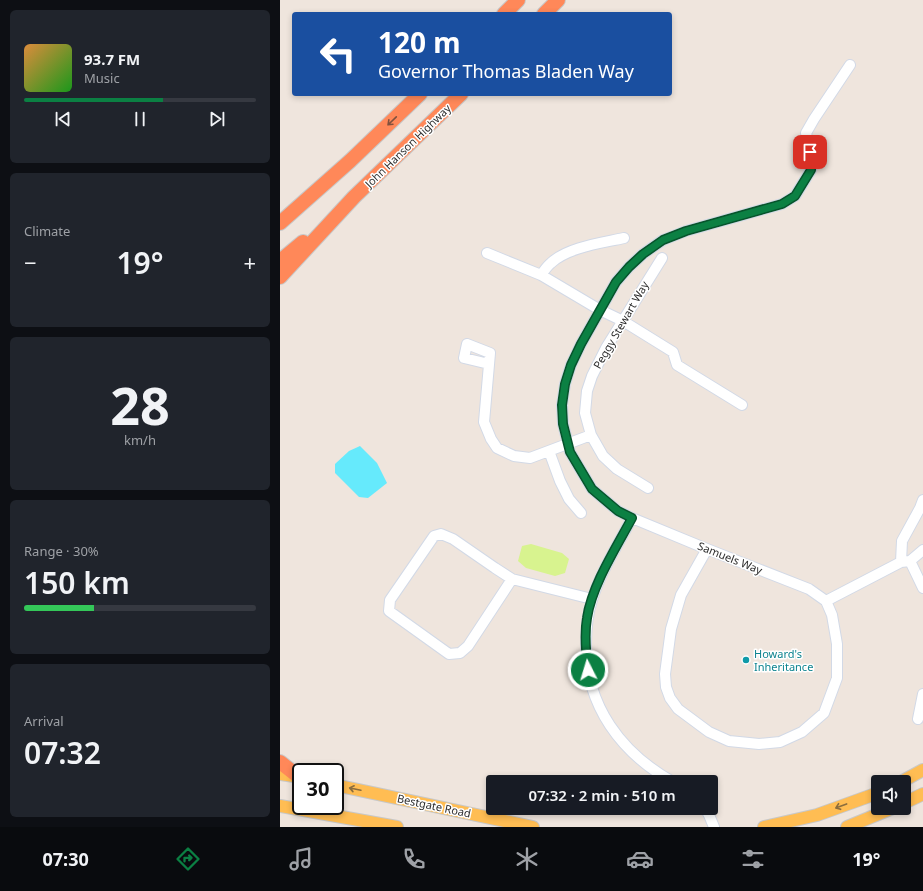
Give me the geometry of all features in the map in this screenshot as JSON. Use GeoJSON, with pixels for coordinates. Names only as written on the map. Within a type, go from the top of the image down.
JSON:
{"type":"FeatureCollection","features":[{"type":"Feature","properties":{"kind":"highway"},"geometry":{"type":"LineString","coordinates":[[506,12],[518,0]]}},
{"type":"Feature","properties":{"kind":"highway"},"geometry":{"type":"LineString","coordinates":[[546,12],[558,0]]}},
{"type":"Feature","properties":{"kind":"highway"},"geometry":{"type":"LineString","coordinates":[[280,223],[350,161],[418,96]]}},
{"type":"Feature","properties":{"kind":"highway","name":"John Hanson Highway"},"geometry":{"type":"LineString","coordinates":[[354,197],[459,96]]}},
{"type":"Feature","properties":{"kind":"highway"},"geometry":{"type":"LineString","coordinates":[[280,216],[350,161]]}},
{"type":"Feature","properties":{"kind":"highway"},"geometry":{"type":"LineString","coordinates":[[280,261],[354,197]]}},
{"type":"Feature","properties":{"kind":"highway"},"geometry":{"type":"LineString","coordinates":[[280,277],[354,197]]}},
{"type":"Feature","properties":{"kind":"highway"},"geometry":{"type":"LineString","coordinates":[[280,762],[292,771]]}},
{"type":"Feature","properties":{"kind":"main road"},"geometry":{"type":"LineString","coordinates":[[911,777],[923,770]]}},
{"type":"Feature","properties":{"kind":"main road"},"geometry":{"type":"LineString","coordinates":[[280,774],[292,776]]}},
{"type":"Feature","properties":{"kind":"main road","name":"Bestgate Road"},"geometry":{"type":"LineString","coordinates":[[344,787],[533,827]]}},
{"type":"Feature","properties":{"kind":"main road"},"geometry":{"type":"LineString","coordinates":[[911,800],[923,794]]}},
{"type":"Feature","properties":{"kind":"main road"},"geometry":{"type":"LineString","coordinates":[[764,827],[817,815],[871,796]]}},
{"type":"Feature","properties":{"kind":"main road"},"geometry":{"type":"LineString","coordinates":[[280,806],[397,827]]}},
{"type":"Feature","properties":{"kind":"main road"},"geometry":{"type":"LineString","coordinates":[[847,827],[876,815]]}},
{"type":"Feature","properties":{"kind":"street","name":"Samuels Way"},"geometry":{"type":"LineString","coordinates":[[826,601],[809,589],[707,549],[618,511],[592,489],[570,452],[563,424],[562,405],[565,384],[577,351],[616,282],[643,254],[663,240],[686,231],[782,204],[795,196],[811,170],[810,152],[806,133],[850,65]]}},
{"type":"Feature","properties":{"kind":"street"},"geometry":{"type":"LineString","coordinates":[[541,275],[551,262],[568,252],[586,246],[624,238]]}},
{"type":"Feature","properties":{"kind":"street"},"geometry":{"type":"LineString","coordinates":[[487,253],[541,275],[600,310],[622,321],[673,352],[677,365],[742,405]]}},
{"type":"Feature","properties":{"kind":"street","name":"Peggy Stewart Way"},"geometry":{"type":"LineString","coordinates":[[648,488],[617,469],[603,456],[591,434],[585,412],[587,390],[592,376],[606,348],[662,258]]}},
{"type":"Feature","properties":{"kind":"street"},"geometry":{"type":"LineString","coordinates":[[489,364],[484,422],[491,439],[497,448],[514,456],[530,458],[591,434]]}},
{"type":"Feature","properties":{"kind":"street"},"geometry":{"type":"LineString","coordinates":[[549,451],[560,481],[569,499],[581,513]]}},
{"type":"Feature","properties":{"kind":"street"},"geometry":{"type":"LineString","coordinates":[[923,500],[902,541],[905,561],[923,588]]}},
{"type":"Feature","properties":{"kind":"street"},"geometry":{"type":"LineString","coordinates":[[632,518],[601,576],[592,599],[587,619],[586,643],[588,670],[592,690],[612,729],[626,746],[645,764],[662,775]]}},
{"type":"Feature","properties":{"kind":"street"},"geometry":{"type":"LineString","coordinates":[[512,579],[468,646],[460,653],[449,654],[389,611],[390,600],[434,536],[441,534],[453,539],[512,579],[592,599]]}},
{"type":"Feature","properties":{"kind":"street"},"geometry":{"type":"LineString","coordinates":[[707,549],[682,595],[671,629],[665,674],[666,687],[670,698],[678,709],[709,732],[729,741],[759,744],[780,742],[802,732],[824,713],[837,678],[837,644],[832,615],[826,601],[905,561],[923,550]]}},
{"type":"Feature","properties":{"kind":"street"},"geometry":{"type":"LineString","coordinates":[[918,719],[923,694]]}},
{"type":"Feature","properties":{"kind":"street"},"geometry":{"type":"LineString","coordinates":[[709,815],[714,827]]}},
{"type":"Feature","properties":{"kind":"green space"},"geometry":{"type":"Polygon","coordinates":[[[531,544],[562,553],[569,559],[565,573],[555,576],[526,568],[518,561],[522,546],[531,544]]]}},
{"type":"Feature","properties":{"kind":"water"},"geometry":{"type":"Polygon","coordinates":[[[360,446],[377,463],[387,483],[368,498],[359,497],[335,473],[335,464],[349,451],[360,446]]]}},
{"type":"Feature","properties":{"kind":"place","name":"Howard's Inheritance"},"geometry":{"type":"Point","coordinates":[746,660]}},
{"type":"Feature","properties":{"kind":"route"},"geometry":{"type":"LineString","coordinates":[[588,670],[586,656],[587,619],[592,599],[601,576],[632,518],[618,511],[592,489],[570,452],[563,424],[562,405],[565,384],[571,365],[581,344],[616,282],[643,254],[663,240],[686,231],[782,204],[795,196],[811,170],[810,152]]}}]}
